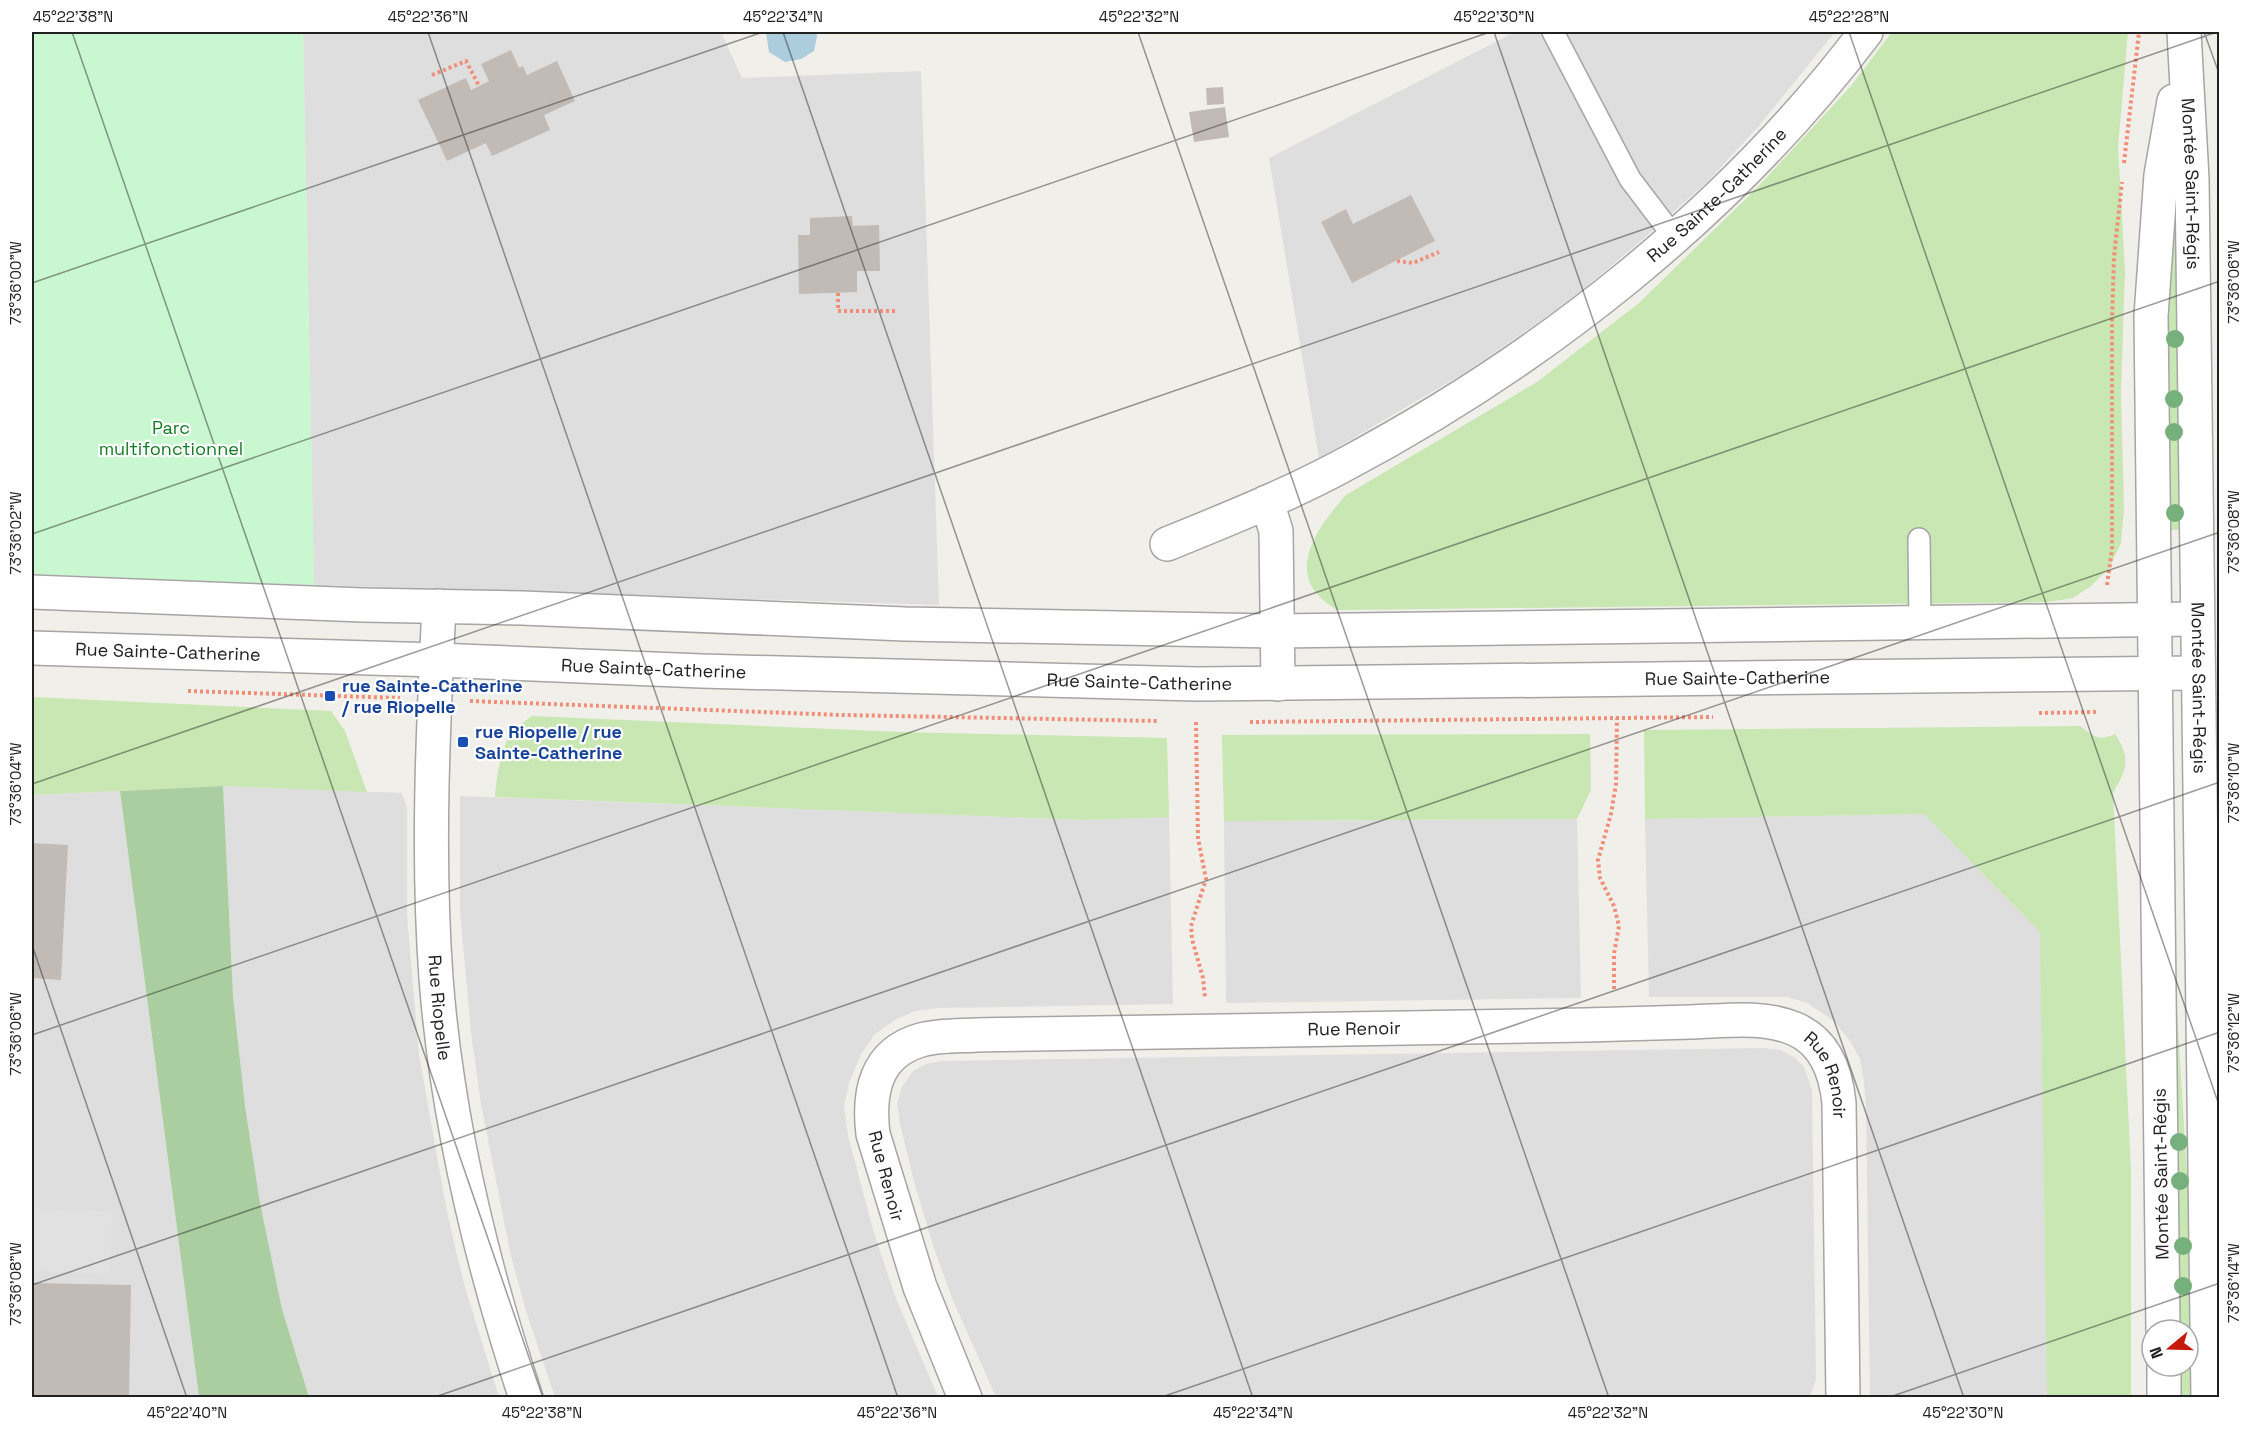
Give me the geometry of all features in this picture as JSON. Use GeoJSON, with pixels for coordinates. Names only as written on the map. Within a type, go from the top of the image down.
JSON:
{"type":"FeatureCollection","features":[{"type":"Feature","properties":{"kind":"street","name":"Rue Sainte-Catherine"},"geometry":{"type":"LineString","coordinates":[[1167,544],[1267,502],[1339,468],[1467,394],[1550,338],[1674,237],[1786,127],[1866,32]]}},
{"type":"Feature","properties":{"kind":"street","name":"Montée Saint-Régis"},"geometry":{"type":"LineString","coordinates":[[2163,1318],[2151,316],[2161,175],[2184,40]]}},
{"type":"Feature","properties":{"kind":"street","name":"Montée Saint-Régis"},"geometry":{"type":"LineString","coordinates":[[2184,40],[2192,179],[2208,1398]]}},
{"type":"Feature","properties":{"kind":"street"},"geometry":{"type":"LineString","coordinates":[[1267,502],[1276,531],[1278,684]]}},
{"type":"Feature","properties":{"kind":"street"},"geometry":{"type":"LineString","coordinates":[[32,592],[905,624],[1277,631],[2196,619]]}},
{"type":"Feature","properties":{"kind":"street","name":"Rue Riopelle"},"geometry":{"type":"LineString","coordinates":[[439,606],[432,814],[433,927],[443,1044],[463,1166],[499,1314],[526,1398]]}},
{"type":"Feature","properties":{"kind":"street","name":"Rue Sainte-Catherine"},"geometry":{"type":"LineString","coordinates":[[32,648],[932,678],[1278,684],[2197,673]]}},
{"type":"Feature","properties":{"kind":"street","name":"Rue Renoir"},"geometry":{"type":"LineString","coordinates":[[965,1398],[920,1287],[873,1134],[870,1112],[872,1092],[888,1060],[903,1048],[921,1040],[977,1035],[1604,1025],[1741,1020],[1773,1022],[1796,1030],[1816,1043],[1830,1062],[1837,1081],[1843,1398]]}},
{"type":"Feature","properties":{"kind":"street"},"geometry":{"type":"LineString","coordinates":[[2164,1378],[2164,1398]]}},
{"type":"Feature","properties":{"kind":"lane"},"geometry":{"type":"LineString","coordinates":[[1553,32],[1630,179],[1674,237]]}},
{"type":"Feature","properties":{"kind":"lane"},"geometry":{"type":"LineString","coordinates":[[1919,539],[1920,622]]}},
{"type":"Feature","properties":{"kind":"path"},"geometry":{"type":"LineString","coordinates":[[432,75],[466,61],[479,86]]}},
{"type":"Feature","properties":{"kind":"path"},"geometry":{"type":"LineString","coordinates":[[1397,261],[1413,263],[1439,252]]}},
{"type":"Feature","properties":{"kind":"path"},"geometry":{"type":"LineString","coordinates":[[838,293],[838,311],[896,311]]}},
{"type":"Feature","properties":{"kind":"path"},"geometry":{"type":"LineString","coordinates":[[187,691],[405,699]]}},
{"type":"Feature","properties":{"kind":"path"},"geometry":{"type":"LineString","coordinates":[[1614,997],[1614,954],[1619,926],[1614,906],[1600,878],[1598,860],[1611,814],[1616,784],[1617,718]]}},
{"type":"Feature","properties":{"kind":"path"},"geometry":{"type":"LineString","coordinates":[[1196,722],[1198,838],[1206,879],[1191,926],[1192,939],[1203,978],[1206,1004]]}},
{"type":"Feature","properties":{"kind":"shaded area"},"geometry":{"type":"Polygon","coordinates":[[[303,32],[721,32],[742,78],[921,71],[939,605],[314,585],[303,32]]]}},
{"type":"Feature","properties":{"kind":"shaded area"},"geometry":{"type":"Polygon","coordinates":[[[1515,32],[1835,32],[1758,127],[1708,181],[1568,302],[1466,372],[1319,458],[1269,158],[1515,32]]]}},
{"type":"Feature","properties":{"kind":"shaded area"},"geometry":{"type":"Polygon","coordinates":[[[223,786],[402,793],[407,808],[407,915],[419,1055],[447,1212],[464,1284],[499,1397],[309,1397],[282,1309],[260,1203],[245,1106],[233,996],[223,786]]]}},
{"type":"Feature","properties":{"kind":"shaded area"},"geometry":{"type":"Polygon","coordinates":[[[120,791],[199,1397],[32,1397],[32,795],[120,791]]]}},
{"type":"Feature","properties":{"kind":"shaded area"},"geometry":{"type":"Polygon","coordinates":[[[460,796],[1084,820],[1169,817],[1173,1004],[939,1008],[915,1011],[895,1020],[875,1034],[861,1054],[849,1083],[844,1106],[848,1136],[874,1233],[895,1296],[938,1397],[555,1397],[526,1311],[510,1252],[481,1104],[471,1033],[460,911],[460,796]]]}},
{"type":"Feature","properties":{"kind":"shaded area"},"geometry":{"type":"Polygon","coordinates":[[[1924,814],[2041,933],[2047,1397],[1870,1397],[1866,1107],[1860,1059],[1850,1041],[1834,1021],[1807,1003],[1787,997],[1649,997],[1645,819],[1924,814]]]}},
{"type":"Feature","properties":{"kind":"shaded area"},"geometry":{"type":"Polygon","coordinates":[[[1577,819],[1581,998],[1226,1003],[1224,821],[1577,819]]]}},
{"type":"Feature","properties":{"kind":"shaded area"},"geometry":{"type":"Polygon","coordinates":[[[1763,1048],[1781,1050],[1794,1057],[1804,1067],[1812,1090],[1816,1379],[1810,1397],[996,1397],[952,1298],[932,1242],[915,1185],[897,1104],[902,1087],[913,1071],[926,1064],[943,1061],[1763,1048]]]}},
{"type":"Feature","properties":{"kind":"shaded area"},"geometry":{"type":"Polygon","coordinates":[[[32,1208],[112,1212],[110,1274],[32,1271],[32,1208]]]}},
{"type":"Feature","properties":{"kind":"green space","name":"Parc multifonctionnel"},"geometry":{"type":"Polygon","coordinates":[[[32,32],[303,32],[314,585],[32,574],[32,32]]]}},
{"type":"Feature","properties":{"kind":"green space"},"geometry":{"type":"Polygon","coordinates":[[[1892,32],[2128,32],[2118,147],[2125,271],[2121,393],[2124,509],[2121,543],[2109,568],[2091,586],[2073,598],[2047,602],[1337,610],[1320,597],[1310,583],[1307,569],[1308,556],[1320,529],[1346,495],[1537,382],[1639,303],[1757,188],[1851,86],[1892,32]]]}},
{"type":"Feature","properties":{"kind":"green space"},"geometry":{"type":"Polygon","coordinates":[[[2174,180],[2182,180],[2185,530],[2166,530],[2164,297],[2174,180]]]}},
{"type":"Feature","properties":{"kind":"green space"},"geometry":{"type":"Polygon","coordinates":[[[32,697],[331,711],[345,731],[367,792],[223,786],[32,795],[32,697]]]}},
{"type":"Feature","properties":{"kind":"green space"},"geometry":{"type":"Polygon","coordinates":[[[532,716],[901,732],[1167,738],[1169,817],[1084,820],[495,797],[505,745],[515,729],[532,716]]]}},
{"type":"Feature","properties":{"kind":"green space"},"geometry":{"type":"Polygon","coordinates":[[[2080,726],[2100,738],[2115,734],[2125,758],[2124,771],[2113,793],[2131,1171],[2131,1397],[2047,1397],[2040,932],[1924,814],[1645,819],[1644,730],[2080,726]]]}},
{"type":"Feature","properties":{"kind":"green space"},"geometry":{"type":"Polygon","coordinates":[[[1590,734],[1591,790],[1577,819],[1224,821],[1222,735],[1590,734]]]}},
{"type":"Feature","properties":{"kind":"green space"},"geometry":{"type":"Polygon","coordinates":[[[223,786],[233,996],[245,1106],[260,1203],[282,1309],[309,1397],[199,1397],[120,791],[223,786]]]}},
{"type":"Feature","properties":{"kind":"green space"},"geometry":{"type":"Polygon","coordinates":[[[2173,945],[2194,1318],[2174,1318],[2173,945]]]}},
{"type":"Feature","properties":{"kind":"green space"},"geometry":{"type":"Polygon","coordinates":[[[2174,1378],[2195,1378],[2195,1397],[2175,1397],[2174,1378]]]}},
{"type":"Feature","properties":{"kind":"water"},"geometry":{"type":"Polygon","coordinates":[[[766,32],[816,32],[814,51],[801,59],[785,62],[769,52],[766,32]]]}},
{"type":"Feature","properties":{"kind":"building"},"geometry":{"type":"Polygon","coordinates":[[[511,50],[519,68],[523,66],[527,75],[557,61],[575,101],[544,115],[550,130],[492,156],[486,143],[447,161],[418,100],[466,78],[471,90],[489,81],[481,64],[511,50]]]}},
{"type":"Feature","properties":{"kind":"building"},"geometry":{"type":"Polygon","coordinates":[[[1223,87],[1224,104],[1207,105],[1206,88],[1223,87]]]}},
{"type":"Feature","properties":{"kind":"building"},"geometry":{"type":"Polygon","coordinates":[[[1225,107],[1229,137],[1194,142],[1189,112],[1225,107]]]}},
{"type":"Feature","properties":{"kind":"building"},"geometry":{"type":"Polygon","coordinates":[[[1411,195],[1435,241],[1352,283],[1321,222],[1346,209],[1353,224],[1411,195]]]}},
{"type":"Feature","properties":{"kind":"building"},"geometry":{"type":"Polygon","coordinates":[[[852,216],[853,226],[879,225],[880,271],[857,271],[857,292],[799,294],[798,235],[810,235],[810,218],[852,216]]]}},
{"type":"Feature","properties":{"kind":"building"},"geometry":{"type":"Polygon","coordinates":[[[32,843],[68,845],[61,980],[32,978],[32,843]]]}},
{"type":"Feature","properties":{"kind":"building"},"geometry":{"type":"Polygon","coordinates":[[[32,1283],[131,1285],[129,1398],[32,1398],[32,1283]]]}},
{"type":"Feature","properties":{"kind":"place","name":"rue Sainte-Catherine / rue Riopelle"},"geometry":{"type":"Point","coordinates":[330,696]}},
{"type":"Feature","properties":{"kind":"place","name":"rue Riopelle / rue Sainte-Catherine"},"geometry":{"type":"Point","coordinates":[463,742]}}]}
